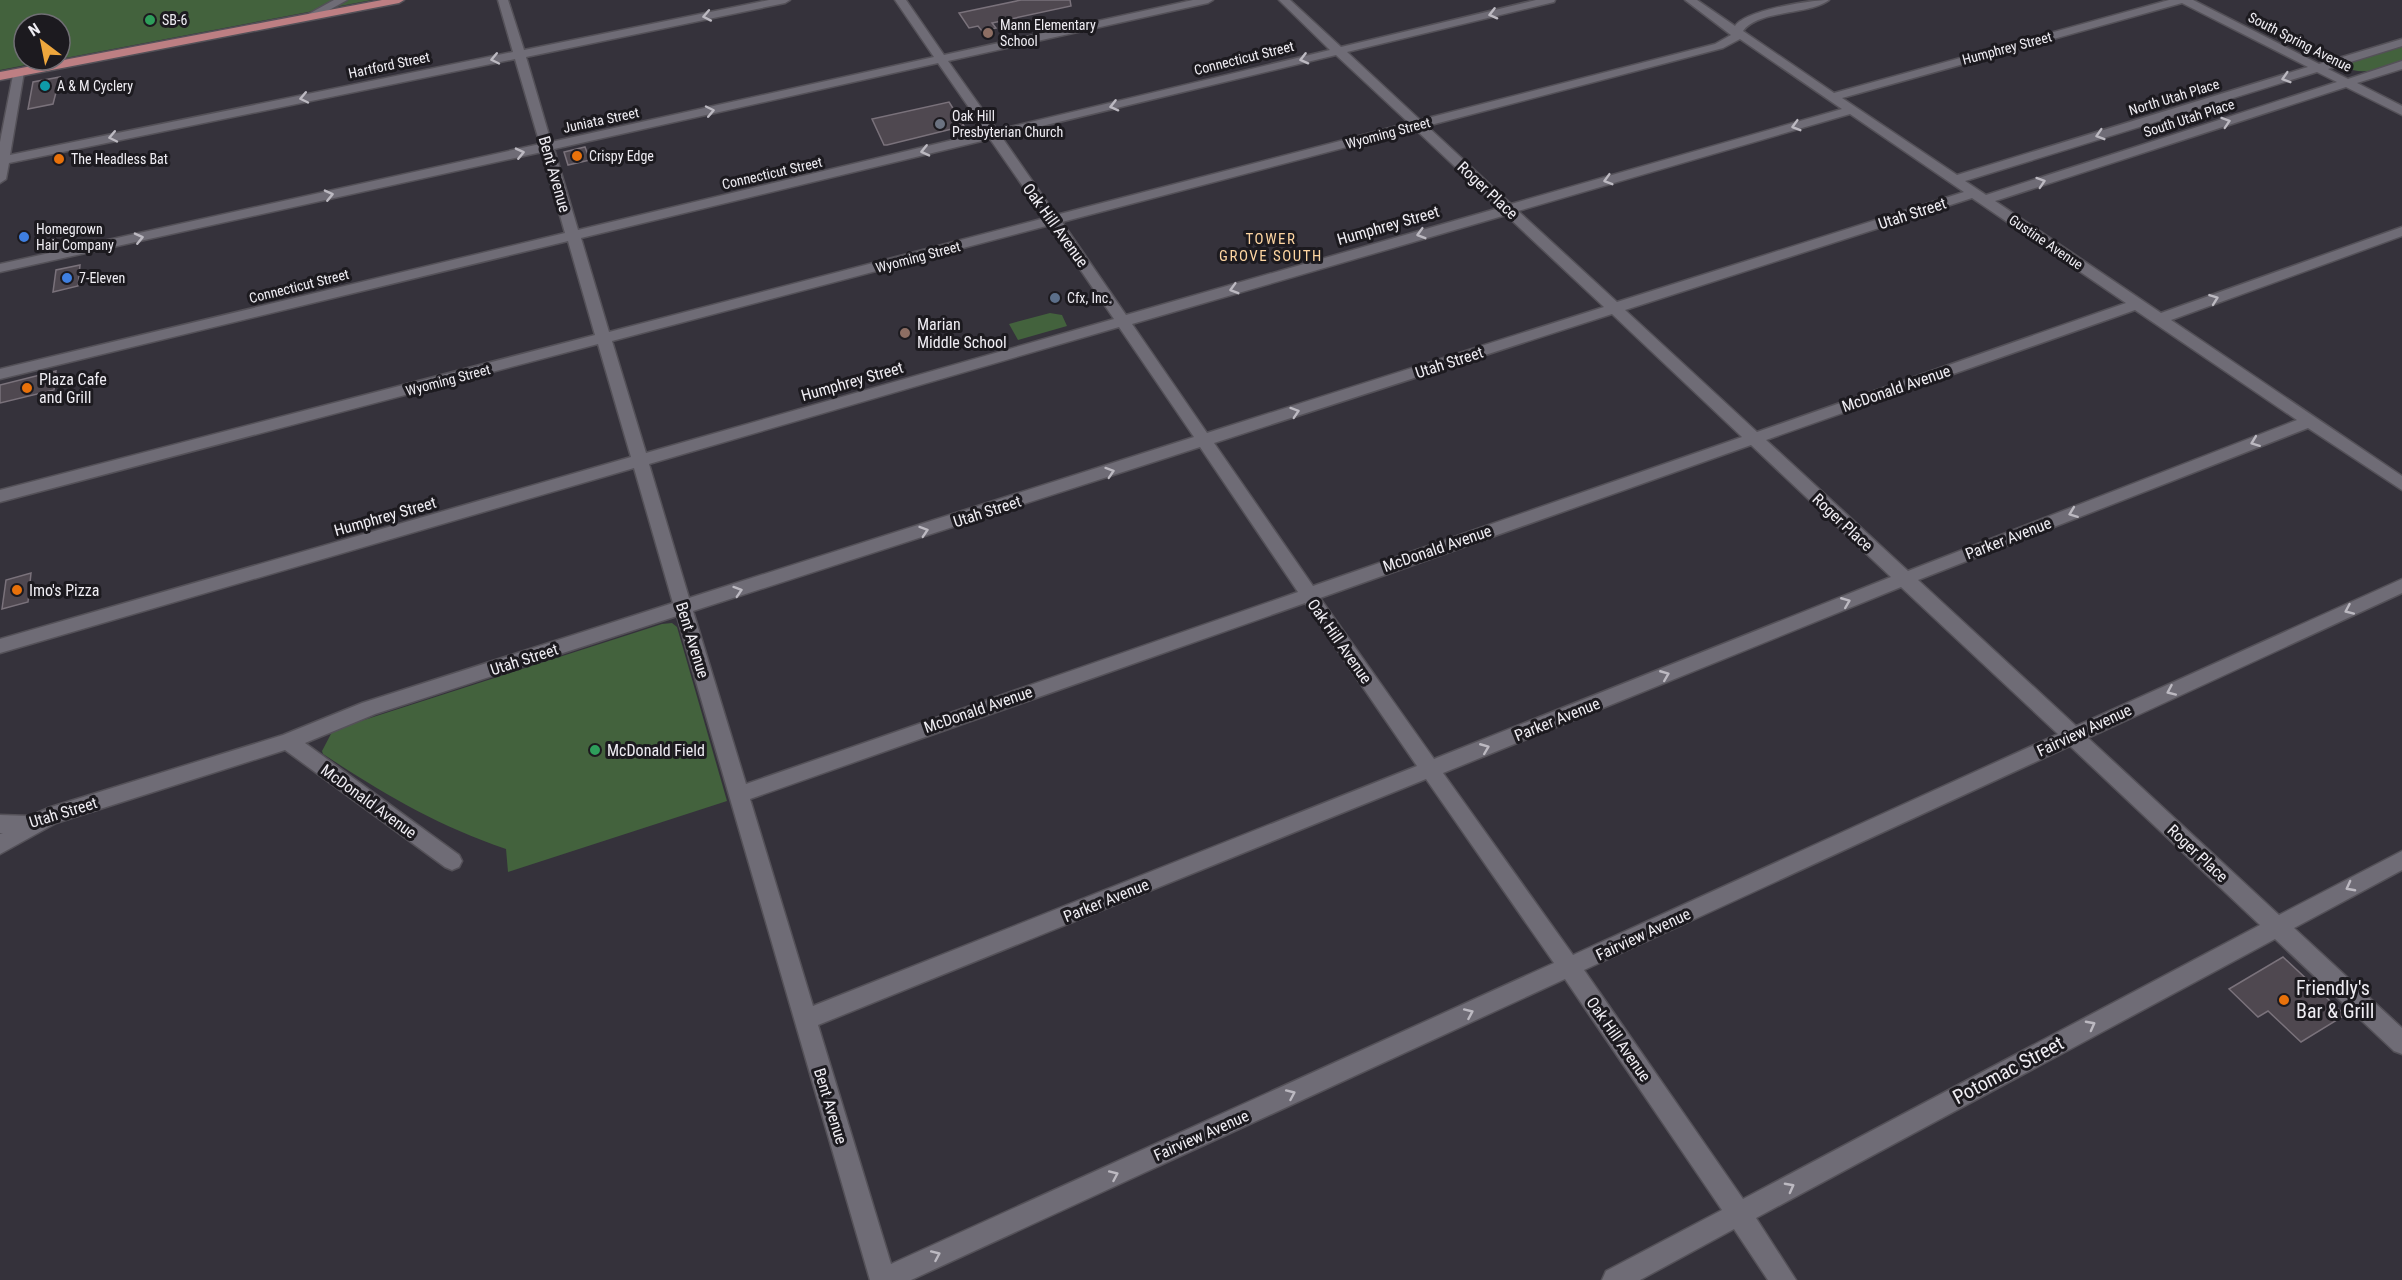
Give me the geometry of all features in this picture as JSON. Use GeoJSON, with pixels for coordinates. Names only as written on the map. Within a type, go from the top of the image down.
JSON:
{"type":"FeatureCollection","features":[{"type":"Feature","properties":{"kind":"main road"},"geometry":{"type":"LineString","coordinates":[[72,62],[311,16],[356,4],[399,0]]}},
{"type":"Feature","properties":{"kind":"main road"},"geometry":{"type":"LineString","coordinates":[[0,76],[18,72]]}},
{"type":"Feature","properties":{"kind":"street"},"geometry":{"type":"LineString","coordinates":[[311,16],[342,0]]}},
{"type":"Feature","properties":{"kind":"street","name":"Bent Avenue"},"geometry":{"type":"LineString","coordinates":[[503,0],[883,1280]]}},
{"type":"Feature","properties":{"kind":"street","name":"Hartford Street"},"geometry":{"type":"LineString","coordinates":[[2,160],[785,0]]}},
{"type":"Feature","properties":{"kind":"street","name":"Oak Hill Avenue"},"geometry":{"type":"LineString","coordinates":[[900,0],[1307,593],[1568,968],[1652,1084],[1784,1280]]}},
{"type":"Feature","properties":{"kind":"street","name":"Juniata Street"},"geometry":{"type":"LineString","coordinates":[[0,268],[1208,0]]}},
{"type":"Feature","properties":{"kind":"street","name":"Roger Place"},"geometry":{"type":"LineString","coordinates":[[1284,0],[2402,1043]]}},
{"type":"Feature","properties":{"kind":"street","name":"Connecticut Street"},"geometry":{"type":"LineString","coordinates":[[0,374],[1550,0]]}},
{"type":"Feature","properties":{"kind":"street","name":"Gustine Avenue"},"geometry":{"type":"LineString","coordinates":[[1690,0],[2402,484]]}},
{"type":"Feature","properties":{"kind":"street","name":"Wyoming Street"},"geometry":{"type":"LineString","coordinates":[[0,496],[1054,222],[1719,46],[1734,39],[1742,24],[1755,18],[1824,0]]}},
{"type":"Feature","properties":{"kind":"street","name":"South Spring Avenue"},"geometry":{"type":"LineString","coordinates":[[2183,0],[2402,111]]}},
{"type":"Feature","properties":{"kind":"street","name":"Humphrey Street"},"geometry":{"type":"LineString","coordinates":[[1832,97],[2183,0]]}},
{"type":"Feature","properties":{"kind":"street","name":"North Utah Place"},"geometry":{"type":"LineString","coordinates":[[1955,180],[2402,42]]}},
{"type":"Feature","properties":{"kind":"street","name":"South Utah Place"},"geometry":{"type":"LineString","coordinates":[[1980,197],[2402,65]]}},
{"type":"Feature","properties":{"kind":"street"},"geometry":{"type":"LineString","coordinates":[[0,178],[18,72]]}},
{"type":"Feature","properties":{"kind":"street","name":"Humphrey Street"},"geometry":{"type":"LineString","coordinates":[[0,646],[1852,110]]}},
{"type":"Feature","properties":{"kind":"street","name":"Utah Street"},"geometry":{"type":"LineString","coordinates":[[0,824],[32,825],[71,809],[288,741],[378,705],[1615,309],[1980,197]]}},
{"type":"Feature","properties":{"kind":"street"},"geometry":{"type":"LineString","coordinates":[[2159,319],[2402,231]]}},
{"type":"Feature","properties":{"kind":"street","name":"McDonald Avenue"},"geometry":{"type":"LineString","coordinates":[[738,795],[1307,593],[2137,304]]}},
{"type":"Feature","properties":{"kind":"street","name":"Parker Avenue"},"geometry":{"type":"LineString","coordinates":[[805,1020],[1904,579],[2310,421]]}},
{"type":"Feature","properties":{"kind":"street"},"geometry":{"type":"LineString","coordinates":[[2385,472],[2402,465]]}},
{"type":"Feature","properties":{"kind":"street","name":"Fairview Avenue"},"geometry":{"type":"LineString","coordinates":[[883,1280],[2402,586]]}},
{"type":"Feature","properties":{"kind":"street","name":"McDonald Avenue"},"geometry":{"type":"LineString","coordinates":[[288,741],[452,861]]}},
{"type":"Feature","properties":{"kind":"street"},"geometry":{"type":"LineString","coordinates":[[0,845],[32,825]]}},
{"type":"Feature","properties":{"kind":"street","name":"Potomac Street"},"geometry":{"type":"LineString","coordinates":[[1615,1280],[2402,860]]}},
{"type":"Feature","properties":{"kind":"green space"},"geometry":{"type":"Polygon","coordinates":[[[0,0],[372,0],[72,57],[72,12],[12,12],[12,68],[0,70],[0,0]]]}},
{"type":"Feature","properties":{"kind":"green space"},"geometry":{"type":"Polygon","coordinates":[[[2402,44],[2402,61],[2364,71],[2349,69],[2342,65],[2343,63],[2402,44]]]}},
{"type":"Feature","properties":{"kind":"green space"},"geometry":{"type":"Polygon","coordinates":[[[1050,313],[1062,315],[1067,326],[1018,340],[1009,324],[1050,313]]]}},
{"type":"Feature","properties":{"kind":"green space"},"geometry":{"type":"Polygon","coordinates":[[[672,623],[677,627],[727,801],[508,872],[506,849],[456,830],[411,808],[323,754],[322,751],[336,729],[662,624],[672,623]]]}},
{"type":"Feature","properties":{"kind":"building","name":"Mann Elementary School"},"geometry":{"type":"Polygon","coordinates":[[[1021,0],[1070,0],[1071,6],[992,23],[996,28],[982,31],[978,26],[969,28],[959,13],[1021,0]]]}},
{"type":"Feature","properties":{"kind":"building"},"geometry":{"type":"Polygon","coordinates":[[[60,77],[53,104],[28,109],[33,82],[60,77]]]}},
{"type":"Feature","properties":{"kind":"building","name":"Oak Hill Presbyterian Church"},"geometry":{"type":"Polygon","coordinates":[[[949,102],[964,126],[887,145],[884,145],[872,119],[949,102]]]}},
{"type":"Feature","properties":{"kind":"building","name":"Crispy Edge"},"geometry":{"type":"Polygon","coordinates":[[[585,147],[590,160],[568,165],[564,152],[585,147]]]}},
{"type":"Feature","properties":{"kind":"building","name":"7-Eleven"},"geometry":{"type":"Polygon","coordinates":[[[80,265],[78,286],[53,292],[56,270],[80,265]]]}},
{"type":"Feature","properties":{"kind":"building","name":"Plaza Cafe and Grill"},"geometry":{"type":"Polygon","coordinates":[[[56,371],[54,390],[0,403],[0,385],[56,371]]]}},
{"type":"Feature","properties":{"kind":"building","name":"Imo's Pizza"},"geometry":{"type":"Polygon","coordinates":[[[31,573],[28,602],[2,609],[6,580],[31,573]]]}},
{"type":"Feature","properties":{"kind":"building","name":"Friendly's Bar & Grill"},"geometry":{"type":"Polygon","coordinates":[[[2283,957],[2345,1015],[2301,1042],[2268,1011],[2258,1017],[2229,989],[2283,957]]]}},
{"type":"Feature","properties":{"kind":"place","name":"SB-6"},"geometry":{"type":"Point","coordinates":[150,20]}},
{"type":"Feature","properties":{"kind":"place","name":"Mann Elementary School"},"geometry":{"type":"Point","coordinates":[988,33]}},
{"type":"Feature","properties":{"kind":"place","name":"A & M Cyclery"},"geometry":{"type":"Point","coordinates":[45,86]}},
{"type":"Feature","properties":{"kind":"place","name":"Oak Hill Presbyterian Church"},"geometry":{"type":"Point","coordinates":[940,124]}},
{"type":"Feature","properties":{"kind":"place","name":"Crispy Edge"},"geometry":{"type":"Point","coordinates":[577,156]}},
{"type":"Feature","properties":{"kind":"place","name":"The Headless Bat"},"geometry":{"type":"Point","coordinates":[59,159]}},
{"type":"Feature","properties":{"kind":"place","name":"Homegrown Hair Company"},"geometry":{"type":"Point","coordinates":[24,237]}},
{"type":"Feature","properties":{"kind":"place","name":"7-Eleven"},"geometry":{"type":"Point","coordinates":[67,278]}},
{"type":"Feature","properties":{"kind":"place","name":"Cfx, Inc."},"geometry":{"type":"Point","coordinates":[1055,298]}},
{"type":"Feature","properties":{"kind":"place","name":"Marian Middle School"},"geometry":{"type":"Point","coordinates":[905,333]}},
{"type":"Feature","properties":{"kind":"place","name":"Plaza Cafe and Grill"},"geometry":{"type":"Point","coordinates":[27,388]}},
{"type":"Feature","properties":{"kind":"place","name":"Imo's Pizza"},"geometry":{"type":"Point","coordinates":[17,590]}},
{"type":"Feature","properties":{"kind":"place","name":"McDonald Field"},"geometry":{"type":"Point","coordinates":[595,750]}},
{"type":"Feature","properties":{"kind":"place","name":"Friendly's Bar & Grill"},"geometry":{"type":"Point","coordinates":[2284,1000]}},
{"type":"Feature","properties":{"kind":"district","name":"TOWER GROVE SOUTH"},"geometry":{"type":"Point","coordinates":[1271,248]}}]}
